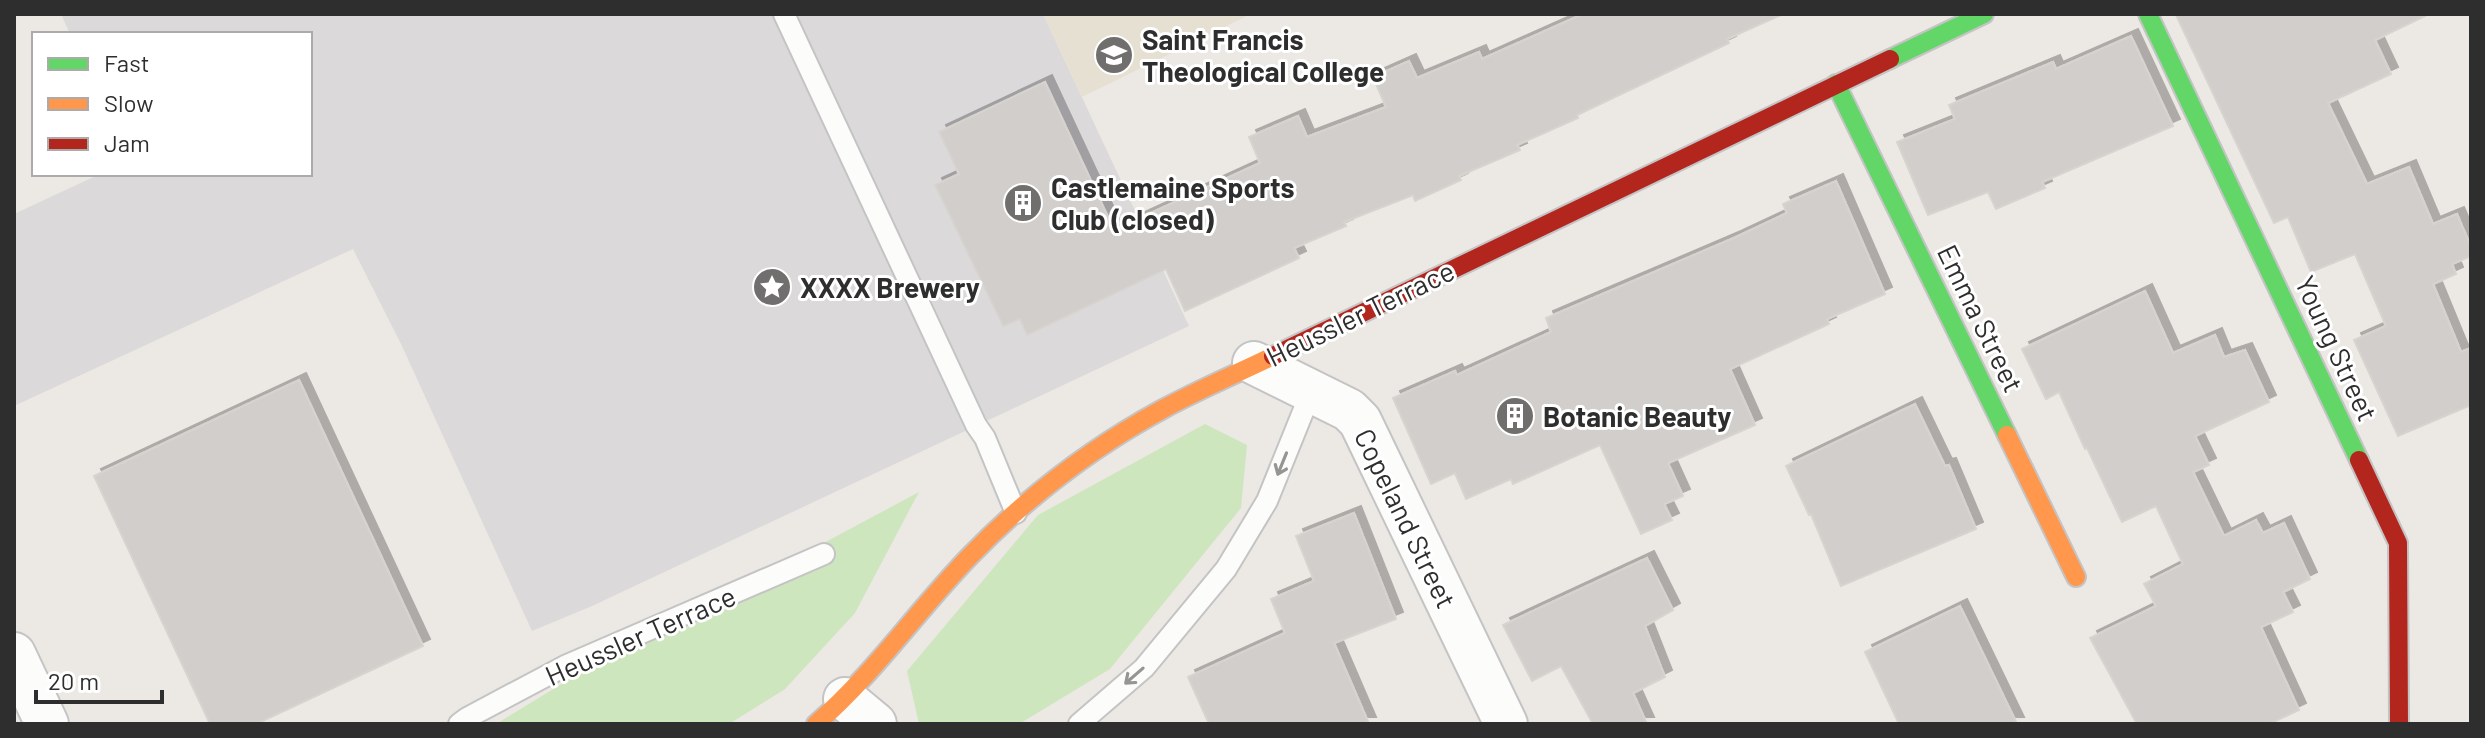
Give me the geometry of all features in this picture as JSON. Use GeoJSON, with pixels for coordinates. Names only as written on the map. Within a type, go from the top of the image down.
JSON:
{"type":"FeatureCollection","features":[{"type":"Feature","properties":{"kind":"street","name":"Heussler Terrace"},"geometry":{"type":"LineString","coordinates":[[846,716],[969,557],[1058,477],[1102,446],[1163,409],[1254,363],[1984,14]]}},
{"type":"Feature","properties":{"kind":"street","name":"Young Street"},"geometry":{"type":"LineString","coordinates":[[2148,14],[2398,543],[2399,724]]}},
{"type":"Feature","properties":{"kind":"street","name":"Emma Street"},"geometry":{"type":"LineString","coordinates":[[1836,84],[2076,577]]}},
{"type":"Feature","properties":{"kind":"street","name":"Copeland Street"},"geometry":{"type":"LineString","coordinates":[[1254,363],[1349,410],[1360,421],[1506,724]]}},
{"type":"Feature","properties":{"kind":"street"},"geometry":{"type":"LineString","coordinates":[[14,654],[47,724]]}},
{"type":"Feature","properties":{"kind":"lane"},"geometry":{"type":"LineString","coordinates":[[784,14],[976,425],[985,438],[1016,513]]}},
{"type":"Feature","properties":{"kind":"lane","name":"Heussler Terrace"},"geometry":{"type":"LineString","coordinates":[[1079,724],[1144,668],[1226,569],[1267,501],[1311,392]]}},
{"type":"Feature","properties":{"kind":"lane","name":"Heussler Terrace"},"geometry":{"type":"LineString","coordinates":[[459,724],[565,666],[824,554]]}},
{"type":"Feature","properties":{"kind":"shaded area","name":"XXXX Brewery"},"geometry":{"type":"Polygon","coordinates":[[[61,14],[1043,14],[1189,326],[592,606],[532,631],[402,346],[353,249],[14,406],[14,214],[96,176],[312,176],[312,32],[69,32],[61,14]]]}},
{"type":"Feature","properties":{"kind":"shaded area","name":"Saint Francis Theological College"},"geometry":{"type":"Polygon","coordinates":[[[1043,14],[1251,14],[1082,97],[1043,14]]]}},
{"type":"Feature","properties":{"kind":"green space"},"geometry":{"type":"Polygon","coordinates":[[[1205,424],[1247,445],[1241,508],[1110,669],[1019,724],[919,724],[907,671],[1038,515],[1205,424]]]}},
{"type":"Feature","properties":{"kind":"green space"},"geometry":{"type":"Polygon","coordinates":[[[919,492],[855,613],[785,689],[729,724],[496,724],[568,680],[919,492]]]}},
{"type":"Feature","properties":{"kind":"building"},"geometry":{"type":"Polygon","coordinates":[[[1583,14],[1783,14],[1577,115],[1578,118],[1517,145],[1520,150],[1459,176],[1461,180],[1415,201],[1413,195],[1344,222],[1346,226],[1294,248],[1299,258],[1185,311],[1166,269],[1027,335],[1020,319],[1003,326],[935,185],[959,174],[939,132],[1045,82],[1114,230],[1260,163],[1249,137],[1298,116],[1307,137],[1386,107],[1373,77],[1409,61],[1417,78],[1479,52],[1482,59],[1583,14]]]}},
{"type":"Feature","properties":{"kind":"building"},"geometry":{"type":"Polygon","coordinates":[[[2429,14],[2375,40],[2391,74],[2328,103],[2367,184],[2409,167],[2433,224],[2457,214],[2471,247],[2471,256],[2452,264],[2456,274],[2433,284],[2461,352],[2471,348],[2471,405],[2398,436],[2354,340],[2386,326],[2355,254],[2311,272],[2288,217],[2274,223],[2176,15],[2429,14]]]}},
{"type":"Feature","properties":{"kind":"building"},"geometry":{"type":"Polygon","coordinates":[[[2131,36],[2173,126],[2042,182],[2045,188],[1996,209],[1988,192],[1928,215],[1897,142],[1955,119],[1949,105],[2053,62],[2056,69],[2131,36]]]}},
{"type":"Feature","properties":{"kind":"building"},"geometry":{"type":"Polygon","coordinates":[[[1836,181],[1885,294],[1827,319],[1829,324],[1730,369],[1755,425],[1668,463],[1683,496],[1664,504],[1672,520],[1641,534],[1600,445],[1513,484],[1511,479],[1466,499],[1455,473],[1431,484],[1393,398],[1455,371],[1457,375],[1551,332],[1546,318],[1787,213],[1783,204],[1836,181]]]}},
{"type":"Feature","properties":{"kind":"building"},"geometry":{"type":"Polygon","coordinates":[[[2145,291],[2173,353],[2215,335],[2224,357],[2245,350],[2269,402],[2195,436],[2209,465],[2193,472],[2224,536],[2256,520],[2263,533],[2284,523],[2310,579],[2283,592],[2293,612],[2261,627],[2299,710],[2269,724],[2137,724],[2090,638],[2156,606],[2144,584],[2183,564],[2156,506],[2122,522],[2059,392],[2046,399],[2022,349],[2145,291]]]}},
{"type":"Feature","properties":{"kind":"building"},"geometry":{"type":"Polygon","coordinates":[[[299,380],[423,646],[256,724],[210,724],[94,476],[299,380]]]}},
{"type":"Feature","properties":{"kind":"building"},"geometry":{"type":"Polygon","coordinates":[[[1915,404],[1945,466],[1949,465],[1976,529],[1841,586],[1811,514],[1786,466],[1915,404]]]}},
{"type":"Feature","properties":{"kind":"building"},"geometry":{"type":"Polygon","coordinates":[[[1354,513],[1396,619],[1334,643],[1369,724],[1209,724],[1188,677],[1285,633],[1271,599],[1314,581],[1296,536],[1354,513]]]}},
{"type":"Feature","properties":{"kind":"building"},"geometry":{"type":"Polygon","coordinates":[[[1647,558],[1673,610],[1645,626],[1665,677],[1633,693],[1647,724],[1593,724],[1561,666],[1532,681],[1503,625],[1647,558]]]}},
{"type":"Feature","properties":{"kind":"building"},"geometry":{"type":"Polygon","coordinates":[[[1960,606],[2017,724],[1899,724],[1865,652],[1960,606]]]}},
{"type":"Feature","properties":{"kind":"traffic: fast"},"geometry":{"type":"LineString","coordinates":[[1890,59],[1984,14]]}},
{"type":"Feature","properties":{"kind":"traffic: fast"},"geometry":{"type":"LineString","coordinates":[[2148,14],[2359,460]]}},
{"type":"Feature","properties":{"kind":"traffic: fast"},"geometry":{"type":"LineString","coordinates":[[1836,84],[2007,435]]}},
{"type":"Feature","properties":{"kind":"traffic: slow"},"geometry":{"type":"LineString","coordinates":[[816,724],[856,685],[969,557],[1036,495],[1136,424],[1273,356]]}},
{"type":"Feature","properties":{"kind":"traffic: slow"},"geometry":{"type":"LineString","coordinates":[[2007,435],[2076,577]]}},
{"type":"Feature","properties":{"kind":"traffic: jam"},"geometry":{"type":"LineString","coordinates":[[1273,356],[1890,59]]}},
{"type":"Feature","properties":{"kind":"traffic: jam"},"geometry":{"type":"LineString","coordinates":[[2359,460],[2398,543],[2399,724]]}},
{"type":"Feature","properties":{"kind":"place","name":"Saint Francis Theological College"},"geometry":{"type":"Point","coordinates":[1114,55]}},
{"type":"Feature","properties":{"kind":"place","name":"Castlemaine Sports Club (closed)"},"geometry":{"type":"Point","coordinates":[1023,203]}},
{"type":"Feature","properties":{"kind":"place","name":"XXXX Brewery"},"geometry":{"type":"Point","coordinates":[772,287]}},
{"type":"Feature","properties":{"kind":"place","name":"Botanic Beauty"},"geometry":{"type":"Point","coordinates":[1515,416]}}]}
